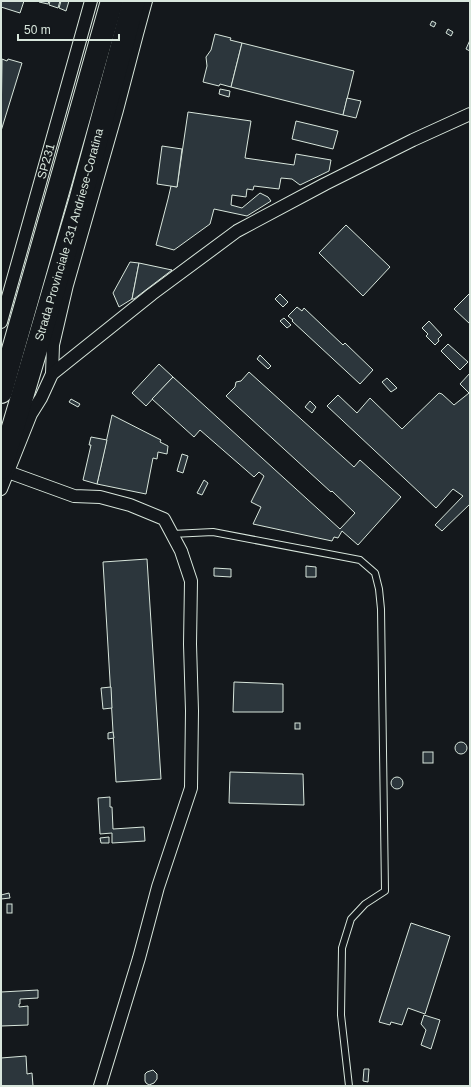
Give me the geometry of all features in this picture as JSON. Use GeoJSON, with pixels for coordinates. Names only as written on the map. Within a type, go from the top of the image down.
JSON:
{"type":"FeatureCollection","features":[{"type":"Feature","properties":{"kind":"highway","name":"Strada Provinciale 231 Andriese-Coratina"},"geometry":{"type":"LineString","coordinates":[[1,392],[112,1]]}},
{"type":"Feature","properties":{"kind":"highway","name":"Strada Provinciale 231 Andriese-Coratina"},"geometry":{"type":"LineString","coordinates":[[5,470],[134,1]]}},
{"type":"Feature","properties":{"kind":"street","name":"SP231"},"geometry":{"type":"LineString","coordinates":[[1,322],[91,1]]}},
{"type":"Feature","properties":{"kind":"street"},"geometry":{"type":"LineString","coordinates":[[1,489],[5,470],[31,414],[41,398],[52,374],[53,345],[67,285],[115,117],[146,1]]}},
{"type":"Feature","properties":{"kind":"street"},"geometry":{"type":"LineString","coordinates":[[52,374],[152,294],[238,231],[325,184],[413,140],[470,114]]}},
{"type":"Feature","properties":{"kind":"street"},"geometry":{"type":"LineString","coordinates":[[5,470],[74,496],[100,497],[130,505],[164,519],[181,551],[192,581],[190,644],[192,788],[158,887],[100,1086]]}},
{"type":"Feature","properties":{"kind":"lane"},"geometry":{"type":"LineString","coordinates":[[172,534],[213,532],[360,560],[374,573],[379,589],[381,609],[385,891],[365,904],[351,919],[342,948],[341,1015],[349,1086]]}},
{"type":"Feature","properties":{"kind":"building"},"geometry":{"type":"Polygon","coordinates":[[[1,1],[24,1],[20,13],[1,7],[1,1]]]}},
{"type":"Feature","properties":{"kind":"building"},"geometry":{"type":"Polygon","coordinates":[[[39,1],[49,1],[48,4],[39,1]]]}},
{"type":"Feature","properties":{"kind":"building"},"geometry":{"type":"Polygon","coordinates":[[[50,1],[60,1],[58,8],[49,5],[50,1]]]}},
{"type":"Feature","properties":{"kind":"building"},"geometry":{"type":"Polygon","coordinates":[[[61,1],[69,1],[66,11],[59,8],[61,1]]]}},
{"type":"Feature","properties":{"kind":"building"},"geometry":{"type":"Polygon","coordinates":[[[432,21],[436,23],[434,27],[430,25],[432,21]]]}},
{"type":"Feature","properties":{"kind":"building"},"geometry":{"type":"Polygon","coordinates":[[[448,29],[453,32],[451,36],[446,33],[448,29]]]}},
{"type":"Feature","properties":{"kind":"building"},"geometry":{"type":"Polygon","coordinates":[[[215,34],[231,38],[230,40],[242,43],[231,87],[203,82],[207,66],[206,57],[211,50],[215,34]]]}},
{"type":"Feature","properties":{"kind":"building"},"geometry":{"type":"Polygon","coordinates":[[[470,40],[470,51],[466,49],[470,40]]]}},
{"type":"Feature","properties":{"kind":"building"},"geometry":{"type":"Polygon","coordinates":[[[242,43],[354,71],[343,115],[231,87],[242,43]]]}},
{"type":"Feature","properties":{"kind":"building"},"geometry":{"type":"Polygon","coordinates":[[[2,59],[22,63],[1,131],[2,59]]]}},
{"type":"Feature","properties":{"kind":"building"},"geometry":{"type":"Polygon","coordinates":[[[220,89],[230,91],[229,97],[219,94],[220,89]]]}},
{"type":"Feature","properties":{"kind":"building"},"geometry":{"type":"Polygon","coordinates":[[[347,98],[361,101],[356,118],[343,115],[347,98]]]}},
{"type":"Feature","properties":{"kind":"building"},"geometry":{"type":"Polygon","coordinates":[[[188,112],[251,121],[245,158],[294,165],[296,154],[331,160],[329,171],[300,185],[292,179],[281,178],[279,189],[254,186],[253,190],[247,189],[246,197],[232,195],[231,205],[242,208],[260,193],[268,197],[271,201],[247,216],[214,209],[210,224],[174,250],[156,245],[171,186],[177,187],[188,112]]]}},
{"type":"Feature","properties":{"kind":"building"},"geometry":{"type":"Polygon","coordinates":[[[296,121],[338,131],[333,149],[292,139],[296,121]]]}},
{"type":"Feature","properties":{"kind":"building"},"geometry":{"type":"Polygon","coordinates":[[[162,146],[182,149],[177,187],[157,184],[162,146]]]}},
{"type":"Feature","properties":{"kind":"building"},"geometry":{"type":"Polygon","coordinates":[[[346,225],[390,267],[363,296],[319,253],[346,225]]]}},
{"type":"Feature","properties":{"kind":"building"},"geometry":{"type":"Polygon","coordinates":[[[130,262],[139,263],[132,299],[119,307],[113,293],[130,262]]]}},
{"type":"Feature","properties":{"kind":"building"},"geometry":{"type":"Polygon","coordinates":[[[139,263],[172,270],[132,299],[139,263]]]}},
{"type":"Feature","properties":{"kind":"building"},"geometry":{"type":"Polygon","coordinates":[[[470,293],[470,324],[454,309],[470,293]]]}},
{"type":"Feature","properties":{"kind":"building"},"geometry":{"type":"Polygon","coordinates":[[[280,294],[288,302],[283,307],[275,299],[280,294]]]}},
{"type":"Feature","properties":{"kind":"building"},"geometry":{"type":"Polygon","coordinates":[[[297,307],[302,311],[304,308],[343,345],[345,343],[373,370],[360,384],[292,321],[293,320],[288,316],[297,307]]]}},
{"type":"Feature","properties":{"kind":"building"},"geometry":{"type":"Polygon","coordinates":[[[284,318],[291,325],[287,328],[280,321],[284,318]]]}},
{"type":"Feature","properties":{"kind":"building"},"geometry":{"type":"Polygon","coordinates":[[[429,321],[442,335],[435,345],[426,336],[428,334],[422,328],[429,321]]]}},
{"type":"Feature","properties":{"kind":"building"},"geometry":{"type":"Polygon","coordinates":[[[448,344],[468,362],[460,370],[441,351],[448,344]]]}},
{"type":"Feature","properties":{"kind":"building"},"geometry":{"type":"Polygon","coordinates":[[[260,355],[271,366],[268,369],[257,359],[260,355]]]}},
{"type":"Feature","properties":{"kind":"building"},"geometry":{"type":"Polygon","coordinates":[[[159,364],[173,377],[146,406],[132,393],[159,364]]]}},
{"type":"Feature","properties":{"kind":"building"},"geometry":{"type":"Polygon","coordinates":[[[249,372],[354,467],[360,460],[401,497],[358,545],[342,531],[338,538],[334,537],[332,541],[253,524],[261,507],[251,502],[264,476],[259,472],[254,477],[200,430],[194,437],[152,399],[173,377],[340,529],[355,513],[226,396],[235,387],[236,382],[241,381],[249,372]]]}},
{"type":"Feature","properties":{"kind":"building"},"geometry":{"type":"Polygon","coordinates":[[[470,373],[470,504],[442,531],[435,525],[463,496],[453,489],[436,508],[327,406],[338,395],[357,413],[370,398],[402,429],[439,393],[454,405],[469,393],[460,384],[470,373]]]}},
{"type":"Feature","properties":{"kind":"building"},"geometry":{"type":"Polygon","coordinates":[[[387,378],[397,388],[391,392],[382,382],[387,378]]]}},
{"type":"Feature","properties":{"kind":"building"},"geometry":{"type":"Polygon","coordinates":[[[71,399],[80,404],[78,407],[69,402],[71,399]]]}},
{"type":"Feature","properties":{"kind":"building"},"geometry":{"type":"Polygon","coordinates":[[[310,401],[316,407],[312,413],[305,407],[310,401]]]}},
{"type":"Feature","properties":{"kind":"building"},"geometry":{"type":"Polygon","coordinates":[[[112,415],[161,440],[160,442],[168,446],[167,454],[158,452],[157,459],[153,458],[146,494],[97,484],[112,415]]]}},
{"type":"Feature","properties":{"kind":"building"},"geometry":{"type":"Polygon","coordinates":[[[91,437],[107,440],[97,484],[83,480],[91,445],[89,445],[91,437]]]}},
{"type":"Feature","properties":{"kind":"building"},"geometry":{"type":"Polygon","coordinates":[[[182,454],[188,456],[183,473],[177,471],[182,454]]]}},
{"type":"Feature","properties":{"kind":"building"},"geometry":{"type":"Polygon","coordinates":[[[204,480],[208,483],[202,495],[197,493],[204,480]]]}},
{"type":"Feature","properties":{"kind":"building"},"geometry":{"type":"Polygon","coordinates":[[[147,559],[161,779],[116,782],[103,562],[147,559]]]}},
{"type":"Feature","properties":{"kind":"building"},"geometry":{"type":"Polygon","coordinates":[[[306,566],[316,567],[316,577],[306,577],[306,566]]]}},
{"type":"Feature","properties":{"kind":"building"},"geometry":{"type":"Polygon","coordinates":[[[214,568],[231,569],[231,577],[214,576],[214,568]]]}},
{"type":"Feature","properties":{"kind":"building"},"geometry":{"type":"Polygon","coordinates":[[[234,682],[283,684],[283,712],[233,712],[234,682]]]}},
{"type":"Feature","properties":{"kind":"building"},"geometry":{"type":"Polygon","coordinates":[[[111,687],[112,708],[103,709],[101,688],[111,687]]]}},
{"type":"Feature","properties":{"kind":"building"},"geometry":{"type":"Polygon","coordinates":[[[295,723],[300,723],[300,729],[295,729],[295,723]]]}},
{"type":"Feature","properties":{"kind":"building"},"geometry":{"type":"Polygon","coordinates":[[[113,732],[114,738],[108,739],[108,733],[113,732]]]}},
{"type":"Feature","properties":{"kind":"building"},"geometry":{"type":"Polygon","coordinates":[[[463,742],[466,743],[466,753],[459,754],[456,753],[455,746],[456,743],[463,742]]]}},
{"type":"Feature","properties":{"kind":"building"},"geometry":{"type":"Polygon","coordinates":[[[423,752],[433,752],[433,763],[423,763],[423,752]]]}},
{"type":"Feature","properties":{"kind":"building"},"geometry":{"type":"Polygon","coordinates":[[[230,772],[303,774],[304,805],[229,803],[230,772]]]}},
{"type":"Feature","properties":{"kind":"building"},"geometry":{"type":"Polygon","coordinates":[[[397,777],[401,779],[403,783],[401,787],[397,789],[393,787],[391,783],[393,779],[397,777]]]}},
{"type":"Feature","properties":{"kind":"building"},"geometry":{"type":"Polygon","coordinates":[[[110,797],[113,829],[144,827],[145,841],[112,843],[112,833],[100,834],[98,798],[110,797]]]}},
{"type":"Feature","properties":{"kind":"building"},"geometry":{"type":"Polygon","coordinates":[[[109,837],[109,843],[101,843],[100,838],[109,837]]]}},
{"type":"Feature","properties":{"kind":"building"},"geometry":{"type":"Polygon","coordinates":[[[9,893],[10,898],[1,899],[1,895],[9,893]]]}},
{"type":"Feature","properties":{"kind":"building"},"geometry":{"type":"Polygon","coordinates":[[[7,904],[12,904],[12,913],[7,913],[7,904]]]}},
{"type":"Feature","properties":{"kind":"building"},"geometry":{"type":"Polygon","coordinates":[[[411,923],[450,936],[425,1014],[408,1008],[402,1025],[391,1022],[390,1025],[379,1022],[411,923]]]}},
{"type":"Feature","properties":{"kind":"building"},"geometry":{"type":"Polygon","coordinates":[[[38,990],[38,998],[20,999],[19,1007],[28,1006],[28,1025],[1,1026],[1,992],[38,990]]]}},
{"type":"Feature","properties":{"kind":"building"},"geometry":{"type":"Polygon","coordinates":[[[424,1015],[440,1020],[431,1049],[421,1045],[426,1030],[421,1024],[424,1015]]]}},
{"type":"Feature","properties":{"kind":"building"},"geometry":{"type":"Polygon","coordinates":[[[26,1056],[27,1074],[32,1073],[33,1086],[1,1086],[1,1058],[26,1056]]]}},
{"type":"Feature","properties":{"kind":"building"},"geometry":{"type":"Polygon","coordinates":[[[364,1069],[369,1069],[368,1082],[363,1081],[364,1069]]]}},
{"type":"Feature","properties":{"kind":"building"},"geometry":{"type":"Polygon","coordinates":[[[153,1070],[157,1074],[157,1079],[154,1083],[149,1085],[145,1081],[145,1074],[153,1070]]]}}]}
